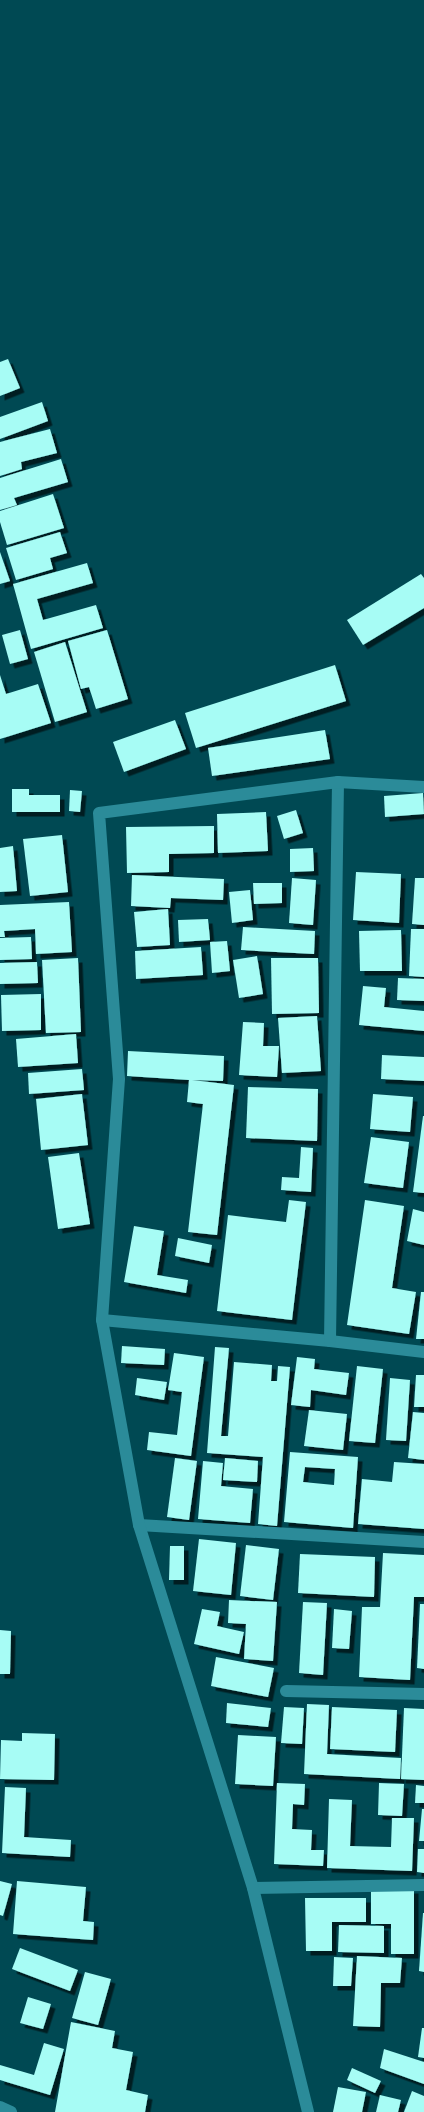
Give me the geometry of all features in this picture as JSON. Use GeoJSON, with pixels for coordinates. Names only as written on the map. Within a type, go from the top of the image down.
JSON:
{"type":"FeatureCollection","features":[{"type":"Feature","properties":{"kind":"street"},"geometry":{"type":"LineString","coordinates":[[330,1341],[338,782]]}},
{"type":"Feature","properties":{"kind":"street"},"geometry":{"type":"LineString","coordinates":[[308,2112],[253,1888],[140,1525],[102,1320],[119,1079],[99,813],[338,782],[424,787]]}},
{"type":"Feature","properties":{"kind":"street"},"geometry":{"type":"LineString","coordinates":[[102,1320],[330,1341],[424,1352]]}},
{"type":"Feature","properties":{"kind":"street"},"geometry":{"type":"LineString","coordinates":[[140,1525],[424,1542]]}},
{"type":"Feature","properties":{"kind":"street"},"geometry":{"type":"LineString","coordinates":[[286,1691],[424,1694]]}},
{"type":"Feature","properties":{"kind":"street"},"geometry":{"type":"LineString","coordinates":[[253,1888],[424,1885]]}},
{"type":"Feature","properties":{"kind":"street"},"geometry":{"type":"LineString","coordinates":[[0,2107],[11,2112]]}},
{"type":"Feature","properties":{"kind":"building"},"geometry":{"type":"Polygon","coordinates":[[[8,359],[20,388],[0,396],[0,362],[8,359]]]}},
{"type":"Feature","properties":{"kind":"building"},"geometry":{"type":"Polygon","coordinates":[[[42,402],[48,421],[0,439],[0,417],[42,402]]]}},
{"type":"Feature","properties":{"kind":"building"},"geometry":{"type":"Polygon","coordinates":[[[50,429],[57,453],[21,462],[22,469],[0,476],[0,442],[50,429]]]}},
{"type":"Feature","properties":{"kind":"building"},"geometry":{"type":"Polygon","coordinates":[[[61,459],[68,482],[14,498],[17,505],[0,510],[0,478],[61,459]]]}},
{"type":"Feature","properties":{"kind":"building"},"geometry":{"type":"Polygon","coordinates":[[[53,494],[64,528],[7,545],[0,522],[0,511],[53,494]]]}},
{"type":"Feature","properties":{"kind":"building"},"geometry":{"type":"Polygon","coordinates":[[[60,532],[67,553],[50,558],[53,569],[16,580],[6,548],[60,532]]]}},
{"type":"Feature","properties":{"kind":"building"},"geometry":{"type":"Polygon","coordinates":[[[0,552],[10,581],[0,584],[0,552]]]}},
{"type":"Feature","properties":{"kind":"building"},"geometry":{"type":"Polygon","coordinates":[[[87,563],[93,583],[37,599],[43,620],[96,605],[103,628],[31,649],[13,584],[87,563]]]}},
{"type":"Feature","properties":{"kind":"building"},"geometry":{"type":"Polygon","coordinates":[[[421,574],[424,578],[424,608],[363,645],[347,620],[421,574]]]}},
{"type":"Feature","properties":{"kind":"building"},"geometry":{"type":"Polygon","coordinates":[[[20,630],[28,659],[10,664],[2,635],[20,630]]]}},
{"type":"Feature","properties":{"kind":"building"},"geometry":{"type":"Polygon","coordinates":[[[107,630],[128,699],[96,709],[89,687],[81,689],[68,641],[107,630]]]}},
{"type":"Feature","properties":{"kind":"building"},"geometry":{"type":"Polygon","coordinates":[[[65,642],[87,712],[55,722],[34,652],[65,642]]]}},
{"type":"Feature","properties":{"kind":"building"},"geometry":{"type":"Polygon","coordinates":[[[335,665],[346,701],[196,748],[185,713],[335,665]]]}},
{"type":"Feature","properties":{"kind":"building"},"geometry":{"type":"Polygon","coordinates":[[[0,675],[6,694],[38,684],[51,723],[0,739],[0,675]]]}},
{"type":"Feature","properties":{"kind":"building"},"geometry":{"type":"Polygon","coordinates":[[[175,720],[186,749],[124,772],[113,742],[175,720]]]}},
{"type":"Feature","properties":{"kind":"building"},"geometry":{"type":"Polygon","coordinates":[[[325,730],[330,759],[212,776],[208,748],[325,730]]]}},
{"type":"Feature","properties":{"kind":"building"},"geometry":{"type":"Polygon","coordinates":[[[12,789],[29,789],[29,795],[60,795],[60,812],[12,812],[12,789]]]}},
{"type":"Feature","properties":{"kind":"building"},"geometry":{"type":"Polygon","coordinates":[[[70,790],[82,791],[80,812],[69,811],[70,790]]]}},
{"type":"Feature","properties":{"kind":"building"},"geometry":{"type":"Polygon","coordinates":[[[423,793],[424,814],[385,817],[384,796],[423,793]]]}},
{"type":"Feature","properties":{"kind":"building"},"geometry":{"type":"Polygon","coordinates":[[[296,810],[303,833],[284,839],[277,816],[296,810]]]}},
{"type":"Feature","properties":{"kind":"building"},"geometry":{"type":"Polygon","coordinates":[[[266,812],[268,851],[218,853],[217,814],[266,812]]]}},
{"type":"Feature","properties":{"kind":"building"},"geometry":{"type":"Polygon","coordinates":[[[214,826],[214,853],[169,854],[169,872],[127,873],[126,827],[214,826]]]}},
{"type":"Feature","properties":{"kind":"building"},"geometry":{"type":"Polygon","coordinates":[[[62,835],[68,892],[30,896],[23,839],[62,835]]]}},
{"type":"Feature","properties":{"kind":"building"},"geometry":{"type":"Polygon","coordinates":[[[13,846],[17,891],[0,892],[0,848],[13,846]]]}},
{"type":"Feature","properties":{"kind":"building"},"geometry":{"type":"Polygon","coordinates":[[[313,848],[314,871],[290,872],[290,849],[313,848]]]}},
{"type":"Feature","properties":{"kind":"building"},"geometry":{"type":"Polygon","coordinates":[[[356,872],[401,874],[399,923],[353,920],[356,872]]]}},
{"type":"Feature","properties":{"kind":"building"},"geometry":{"type":"Polygon","coordinates":[[[132,875],[224,879],[223,900],[171,898],[170,908],[131,906],[132,875]]]}},
{"type":"Feature","properties":{"kind":"building"},"geometry":{"type":"Polygon","coordinates":[[[292,878],[316,880],[313,925],[289,923],[292,878]]]}},
{"type":"Feature","properties":{"kind":"building"},"geometry":{"type":"Polygon","coordinates":[[[415,878],[424,878],[424,925],[412,924],[415,878]]]}},
{"type":"Feature","properties":{"kind":"building"},"geometry":{"type":"Polygon","coordinates":[[[253,883],[282,883],[282,903],[254,904],[253,883]]]}},
{"type":"Feature","properties":{"kind":"building"},"geometry":{"type":"Polygon","coordinates":[[[250,890],[253,920],[232,923],[229,892],[250,890]]]}},
{"type":"Feature","properties":{"kind":"building"},"geometry":{"type":"Polygon","coordinates":[[[69,902],[72,952],[36,954],[35,929],[4,931],[5,937],[0,937],[0,905],[69,902]]]}},
{"type":"Feature","properties":{"kind":"building"},"geometry":{"type":"Polygon","coordinates":[[[168,909],[170,945],[137,947],[134,912],[168,909]]]}},
{"type":"Feature","properties":{"kind":"building"},"geometry":{"type":"Polygon","coordinates":[[[208,919],[210,940],[179,942],[178,920],[208,919]]]}},
{"type":"Feature","properties":{"kind":"building"},"geometry":{"type":"Polygon","coordinates":[[[243,927],[315,931],[314,954],[241,950],[243,927]]]}},
{"type":"Feature","properties":{"kind":"building"},"geometry":{"type":"Polygon","coordinates":[[[411,929],[424,929],[424,977],[409,976],[411,929]]]}},
{"type":"Feature","properties":{"kind":"building"},"geometry":{"type":"Polygon","coordinates":[[[401,930],[402,971],[360,971],[359,931],[401,930]]]}},
{"type":"Feature","properties":{"kind":"building"},"geometry":{"type":"Polygon","coordinates":[[[31,937],[32,959],[0,960],[0,938],[31,937]]]}},
{"type":"Feature","properties":{"kind":"building"},"geometry":{"type":"Polygon","coordinates":[[[227,941],[230,971],[212,973],[210,942],[227,941]]]}},
{"type":"Feature","properties":{"kind":"building"},"geometry":{"type":"Polygon","coordinates":[[[201,947],[203,975],[136,979],[135,951],[201,947]]]}},
{"type":"Feature","properties":{"kind":"building"},"geometry":{"type":"Polygon","coordinates":[[[257,956],[263,994],[239,998],[233,960],[257,956]]]}},
{"type":"Feature","properties":{"kind":"building"},"geometry":{"type":"Polygon","coordinates":[[[78,958],[81,1032],[46,1033],[42,960],[78,958]]]}},
{"type":"Feature","properties":{"kind":"building"},"geometry":{"type":"Polygon","coordinates":[[[271,958],[318,958],[319,1013],[272,1014],[271,958]]]}},
{"type":"Feature","properties":{"kind":"building"},"geometry":{"type":"Polygon","coordinates":[[[37,962],[38,983],[0,984],[0,963],[37,962]]]}},
{"type":"Feature","properties":{"kind":"building"},"geometry":{"type":"Polygon","coordinates":[[[398,978],[424,979],[424,1001],[397,1000],[398,978]]]}},
{"type":"Feature","properties":{"kind":"building"},"geometry":{"type":"Polygon","coordinates":[[[363,986],[386,988],[384,1007],[424,1011],[424,1031],[359,1025],[363,986]]]}},
{"type":"Feature","properties":{"kind":"building"},"geometry":{"type":"Polygon","coordinates":[[[41,994],[41,1030],[2,1031],[1,995],[41,994]]]}},
{"type":"Feature","properties":{"kind":"building"},"geometry":{"type":"Polygon","coordinates":[[[317,1016],[321,1071],[282,1073],[278,1018],[317,1016]]]}},
{"type":"Feature","properties":{"kind":"building"},"geometry":{"type":"Polygon","coordinates":[[[243,1022],[264,1023],[263,1046],[279,1046],[277,1077],[239,1075],[243,1022]]]}},
{"type":"Feature","properties":{"kind":"building"},"geometry":{"type":"Polygon","coordinates":[[[76,1034],[78,1063],[18,1067],[16,1039],[76,1034]]]}},
{"type":"Feature","properties":{"kind":"building"},"geometry":{"type":"Polygon","coordinates":[[[128,1051],[224,1056],[223,1081],[192,1080],[234,1085],[217,1235],[188,1232],[203,1104],[187,1102],[189,1080],[127,1076],[128,1051]]]}},
{"type":"Feature","properties":{"kind":"building"},"geometry":{"type":"Polygon","coordinates":[[[382,1055],[424,1057],[424,1081],[381,1079],[382,1055]]]}},
{"type":"Feature","properties":{"kind":"building"},"geometry":{"type":"Polygon","coordinates":[[[82,1069],[84,1090],[29,1094],[28,1073],[82,1069]]]}},
{"type":"Feature","properties":{"kind":"building"},"geometry":{"type":"Polygon","coordinates":[[[248,1087],[318,1089],[317,1141],[246,1138],[248,1087]]]}},
{"type":"Feature","properties":{"kind":"building"},"geometry":{"type":"Polygon","coordinates":[[[82,1094],[88,1145],[41,1150],[36,1099],[82,1094]]]}},
{"type":"Feature","properties":{"kind":"building"},"geometry":{"type":"Polygon","coordinates":[[[373,1094],[413,1097],[410,1132],[370,1129],[373,1094]]]}},
{"type":"Feature","properties":{"kind":"building"},"geometry":{"type":"Polygon","coordinates":[[[424,1116],[424,1193],[413,1192],[424,1116]]]}},
{"type":"Feature","properties":{"kind":"building"},"geometry":{"type":"Polygon","coordinates":[[[371,1137],[409,1142],[403,1188],[364,1183],[371,1137]]]}},
{"type":"Feature","properties":{"kind":"building"},"geometry":{"type":"Polygon","coordinates":[[[301,1147],[313,1148],[311,1192],[281,1190],[282,1177],[299,1178],[301,1147]]]}},
{"type":"Feature","properties":{"kind":"building"},"geometry":{"type":"Polygon","coordinates":[[[79,1153],[90,1224],[58,1229],[48,1157],[79,1153]]]}},
{"type":"Feature","properties":{"kind":"building"},"geometry":{"type":"Polygon","coordinates":[[[289,1200],[306,1202],[292,1320],[217,1311],[228,1215],[286,1222],[289,1200]]]}},
{"type":"Feature","properties":{"kind":"building"},"geometry":{"type":"Polygon","coordinates":[[[365,1200],[404,1206],[392,1288],[416,1292],[409,1334],[347,1325],[365,1200]]]}},
{"type":"Feature","properties":{"kind":"building"},"geometry":{"type":"Polygon","coordinates":[[[413,1209],[424,1212],[424,1245],[407,1241],[413,1209]]]}},
{"type":"Feature","properties":{"kind":"building"},"geometry":{"type":"Polygon","coordinates":[[[134,1226],[164,1231],[157,1275],[188,1280],[186,1293],[124,1282],[134,1226]]]}},
{"type":"Feature","properties":{"kind":"building"},"geometry":{"type":"Polygon","coordinates":[[[178,1238],[212,1245],[209,1263],[175,1256],[178,1238]]]}},
{"type":"Feature","properties":{"kind":"building"},"geometry":{"type":"Polygon","coordinates":[[[421,1292],[424,1292],[424,1339],[416,1339],[421,1292]]]}},
{"type":"Feature","properties":{"kind":"building"},"geometry":{"type":"Polygon","coordinates":[[[122,1346],[165,1349],[164,1365],[121,1363],[122,1346]]]}},
{"type":"Feature","properties":{"kind":"building"},"geometry":{"type":"Polygon","coordinates":[[[215,1347],[229,1348],[221,1436],[228,1436],[234,1362],[272,1365],[271,1381],[277,1381],[278,1366],[290,1367],[277,1526],[258,1524],[263,1457],[207,1453],[215,1347]]]}},
{"type":"Feature","properties":{"kind":"building"},"geometry":{"type":"Polygon","coordinates":[[[174,1353],[204,1357],[191,1456],[147,1450],[149,1432],[177,1435],[182,1392],[168,1390],[174,1353]]]}},
{"type":"Feature","properties":{"kind":"building"},"geometry":{"type":"Polygon","coordinates":[[[297,1357],[315,1359],[314,1369],[349,1373],[346,1395],[311,1390],[310,1407],[291,1405],[297,1357]]]}},
{"type":"Feature","properties":{"kind":"building"},"geometry":{"type":"Polygon","coordinates":[[[357,1366],[383,1369],[375,1443],[349,1441],[357,1366]]]}},
{"type":"Feature","properties":{"kind":"building"},"geometry":{"type":"Polygon","coordinates":[[[416,1375],[424,1375],[424,1407],[414,1407],[416,1375]]]}},
{"type":"Feature","properties":{"kind":"building"},"geometry":{"type":"Polygon","coordinates":[[[137,1378],[167,1382],[164,1400],[135,1395],[137,1378]]]}},
{"type":"Feature","properties":{"kind":"building"},"geometry":{"type":"Polygon","coordinates":[[[390,1378],[410,1380],[406,1441],[386,1440],[390,1378]]]}},
{"type":"Feature","properties":{"kind":"building"},"geometry":{"type":"Polygon","coordinates":[[[309,1410],[347,1414],[343,1450],[304,1446],[309,1410]]]}},
{"type":"Feature","properties":{"kind":"building"},"geometry":{"type":"Polygon","coordinates":[[[413,1412],[424,1413],[424,1460],[408,1458],[413,1412]]]}},
{"type":"Feature","properties":{"kind":"building"},"geometry":{"type":"Polygon","coordinates":[[[290,1452],[358,1457],[353,1528],[284,1522],[290,1452]],[[305,1467],[303,1482],[334,1485],[335,1469],[305,1467]]]}},
{"type":"Feature","properties":{"kind":"building"},"geometry":{"type":"Polygon","coordinates":[[[175,1458],[197,1461],[189,1520],[167,1517],[175,1458]]]}},
{"type":"Feature","properties":{"kind":"building"},"geometry":{"type":"Polygon","coordinates":[[[225,1458],[258,1461],[257,1482],[223,1480],[225,1458]]]}},
{"type":"Feature","properties":{"kind":"building"},"geometry":{"type":"Polygon","coordinates":[[[203,1461],[223,1463],[221,1486],[253,1489],[250,1523],[198,1519],[203,1461]]]}},
{"type":"Feature","properties":{"kind":"building"},"geometry":{"type":"Polygon","coordinates":[[[394,1462],[424,1464],[424,1529],[358,1524],[362,1479],[392,1482],[394,1462]]]}},
{"type":"Feature","properties":{"kind":"building"},"geometry":{"type":"Polygon","coordinates":[[[199,1539],[236,1543],[231,1595],[193,1591],[199,1539]]]}},
{"type":"Feature","properties":{"kind":"building"},"geometry":{"type":"Polygon","coordinates":[[[246,1545],[279,1549],[273,1600],[240,1596],[246,1545]]]}},
{"type":"Feature","properties":{"kind":"building"},"geometry":{"type":"Polygon","coordinates":[[[170,1546],[184,1546],[184,1580],[169,1580],[170,1546]]]}},
{"type":"Feature","properties":{"kind":"building"},"geometry":{"type":"Polygon","coordinates":[[[383,1553],[424,1555],[424,1597],[414,1597],[410,1680],[359,1677],[362,1607],[380,1607],[383,1553]]]}},
{"type":"Feature","properties":{"kind":"building"},"geometry":{"type":"Polygon","coordinates":[[[300,1554],[375,1557],[374,1597],[298,1593],[300,1554]]]}},
{"type":"Feature","properties":{"kind":"building"},"geometry":{"type":"Polygon","coordinates":[[[229,1600],[277,1602],[273,1661],[244,1659],[246,1624],[228,1623],[229,1600]]]}},
{"type":"Feature","properties":{"kind":"building"},"geometry":{"type":"Polygon","coordinates":[[[303,1602],[327,1603],[323,1675],[299,1673],[303,1602]]]}},
{"type":"Feature","properties":{"kind":"building"},"geometry":{"type":"Polygon","coordinates":[[[420,1604],[424,1604],[424,1669],[417,1668],[420,1604]]]}},
{"type":"Feature","properties":{"kind":"building"},"geometry":{"type":"Polygon","coordinates":[[[202,1609],[220,1612],[217,1626],[244,1632],[239,1654],[194,1644],[202,1609]]]}},
{"type":"Feature","properties":{"kind":"building"},"geometry":{"type":"Polygon","coordinates":[[[334,1609],[352,1611],[349,1649],[332,1648],[334,1609]]]}},
{"type":"Feature","properties":{"kind":"building"},"geometry":{"type":"Polygon","coordinates":[[[0,1630],[11,1631],[10,1674],[0,1674],[0,1630]]]}},
{"type":"Feature","properties":{"kind":"building"},"geometry":{"type":"Polygon","coordinates":[[[216,1657],[274,1668],[268,1697],[211,1686],[216,1657]]]}},
{"type":"Feature","properties":{"kind":"building"},"geometry":{"type":"Polygon","coordinates":[[[227,1703],[271,1708],[268,1727],[226,1723],[227,1703]]]}},
{"type":"Feature","properties":{"kind":"building"},"geometry":{"type":"Polygon","coordinates":[[[307,1704],[329,1705],[327,1754],[401,1758],[400,1779],[304,1774],[307,1704]]]}},
{"type":"Feature","properties":{"kind":"building"},"geometry":{"type":"Polygon","coordinates":[[[284,1707],[304,1708],[302,1744],[281,1743],[284,1707]]]}},
{"type":"Feature","properties":{"kind":"building"},"geometry":{"type":"Polygon","coordinates":[[[332,1707],[397,1710],[395,1752],[330,1749],[332,1707]]]}},
{"type":"Feature","properties":{"kind":"building"},"geometry":{"type":"Polygon","coordinates":[[[404,1708],[424,1709],[424,1780],[401,1779],[404,1708]]]}},
{"type":"Feature","properties":{"kind":"building"},"geometry":{"type":"Polygon","coordinates":[[[22,1733],[55,1734],[54,1780],[0,1779],[1,1740],[22,1741],[22,1733]]]}},
{"type":"Feature","properties":{"kind":"building"},"geometry":{"type":"Polygon","coordinates":[[[238,1735],[276,1737],[273,1786],[235,1784],[238,1735]]]}},
{"type":"Feature","properties":{"kind":"building"},"geometry":{"type":"Polygon","coordinates":[[[277,1783],[305,1784],[304,1805],[293,1804],[292,1829],[312,1830],[311,1850],[324,1850],[323,1866],[274,1864],[277,1783]]]}},
{"type":"Feature","properties":{"kind":"building"},"geometry":{"type":"Polygon","coordinates":[[[379,1783],[404,1784],[402,1816],[378,1815],[379,1783]]]}},
{"type":"Feature","properties":{"kind":"building"},"geometry":{"type":"Polygon","coordinates":[[[416,1785],[424,1786],[424,1803],[415,1803],[416,1785]]]}},
{"type":"Feature","properties":{"kind":"building"},"geometry":{"type":"Polygon","coordinates":[[[5,1787],[26,1788],[24,1837],[71,1840],[70,1857],[2,1853],[5,1787]]]}},
{"type":"Feature","properties":{"kind":"building"},"geometry":{"type":"Polygon","coordinates":[[[329,1799],[352,1800],[350,1846],[391,1847],[392,1818],[414,1818],[412,1871],[327,1868],[329,1799]]]}},
{"type":"Feature","properties":{"kind":"building"},"geometry":{"type":"Polygon","coordinates":[[[422,1809],[424,1809],[424,1841],[419,1841],[422,1809]]]}},
{"type":"Feature","properties":{"kind":"building"},"geometry":{"type":"Polygon","coordinates":[[[418,1849],[424,1849],[424,1873],[417,1872],[418,1849]]]}},
{"type":"Feature","properties":{"kind":"building"},"geometry":{"type":"Polygon","coordinates":[[[0,1881],[12,1884],[3,1916],[0,1915],[0,1881]]]}},
{"type":"Feature","properties":{"kind":"building"},"geometry":{"type":"Polygon","coordinates":[[[17,1881],[86,1887],[83,1921],[94,1922],[93,1940],[13,1934],[17,1881]]]}},
{"type":"Feature","properties":{"kind":"building"},"geometry":{"type":"Polygon","coordinates":[[[414,1889],[414,1954],[391,1954],[391,1924],[371,1924],[371,1890],[414,1889]]]}},
{"type":"Feature","properties":{"kind":"building"},"geometry":{"type":"Polygon","coordinates":[[[305,1898],[366,1898],[366,1922],[332,1922],[332,1951],[306,1951],[305,1898]]]}},
{"type":"Feature","properties":{"kind":"building"},"geometry":{"type":"Polygon","coordinates":[[[424,1913],[424,1972],[419,1971],[424,1913]]]}},
{"type":"Feature","properties":{"kind":"building"},"geometry":{"type":"Polygon","coordinates":[[[339,1925],[384,1926],[384,1953],[338,1952],[339,1925]]]}},
{"type":"Feature","properties":{"kind":"building"},"geometry":{"type":"Polygon","coordinates":[[[20,1948],[78,1970],[70,1991],[12,1969],[20,1948]]]}},
{"type":"Feature","properties":{"kind":"building"},"geometry":{"type":"Polygon","coordinates":[[[357,1956],[402,1958],[400,1983],[381,1983],[380,2027],[353,2026],[357,1956]]]}},
{"type":"Feature","properties":{"kind":"building"},"geometry":{"type":"Polygon","coordinates":[[[334,1957],[353,1958],[351,1986],[333,1986],[334,1957]]]}},
{"type":"Feature","properties":{"kind":"building"},"geometry":{"type":"Polygon","coordinates":[[[85,1972],[111,1979],[98,2025],[72,2018],[85,1972]]]}},
{"type":"Feature","properties":{"kind":"building"},"geometry":{"type":"Polygon","coordinates":[[[28,1997],[51,2004],[43,2029],[20,2023],[28,1997]]]}},
{"type":"Feature","properties":{"kind":"building"},"geometry":{"type":"Polygon","coordinates":[[[71,2022],[115,2031],[112,2048],[133,2052],[126,2090],[148,2095],[145,2112],[55,2112],[71,2022]]]}},
{"type":"Feature","properties":{"kind":"building"},"geometry":{"type":"Polygon","coordinates":[[[422,2028],[424,2028],[424,2058],[418,2057],[422,2028]]]}},
{"type":"Feature","properties":{"kind":"building"},"geometry":{"type":"Polygon","coordinates":[[[44,2043],[64,2049],[50,2095],[0,2080],[0,2065],[34,2075],[44,2043]]]}},
{"type":"Feature","properties":{"kind":"building"},"geometry":{"type":"Polygon","coordinates":[[[384,2049],[424,2062],[424,2084],[380,2068],[384,2049]]]}},
{"type":"Feature","properties":{"kind":"building"},"geometry":{"type":"Polygon","coordinates":[[[352,2068],[381,2081],[375,2093],[347,2080],[352,2068]]]}},
{"type":"Feature","properties":{"kind":"building"},"geometry":{"type":"Polygon","coordinates":[[[338,2087],[366,2092],[362,2112],[333,2112],[338,2087]]]}},
{"type":"Feature","properties":{"kind":"building"},"geometry":{"type":"Polygon","coordinates":[[[412,2091],[424,2096],[424,2112],[404,2112],[412,2091]]]}},
{"type":"Feature","properties":{"kind":"building"},"geometry":{"type":"Polygon","coordinates":[[[380,2095],[401,2100],[398,2112],[376,2112],[380,2095]]]}}]}
